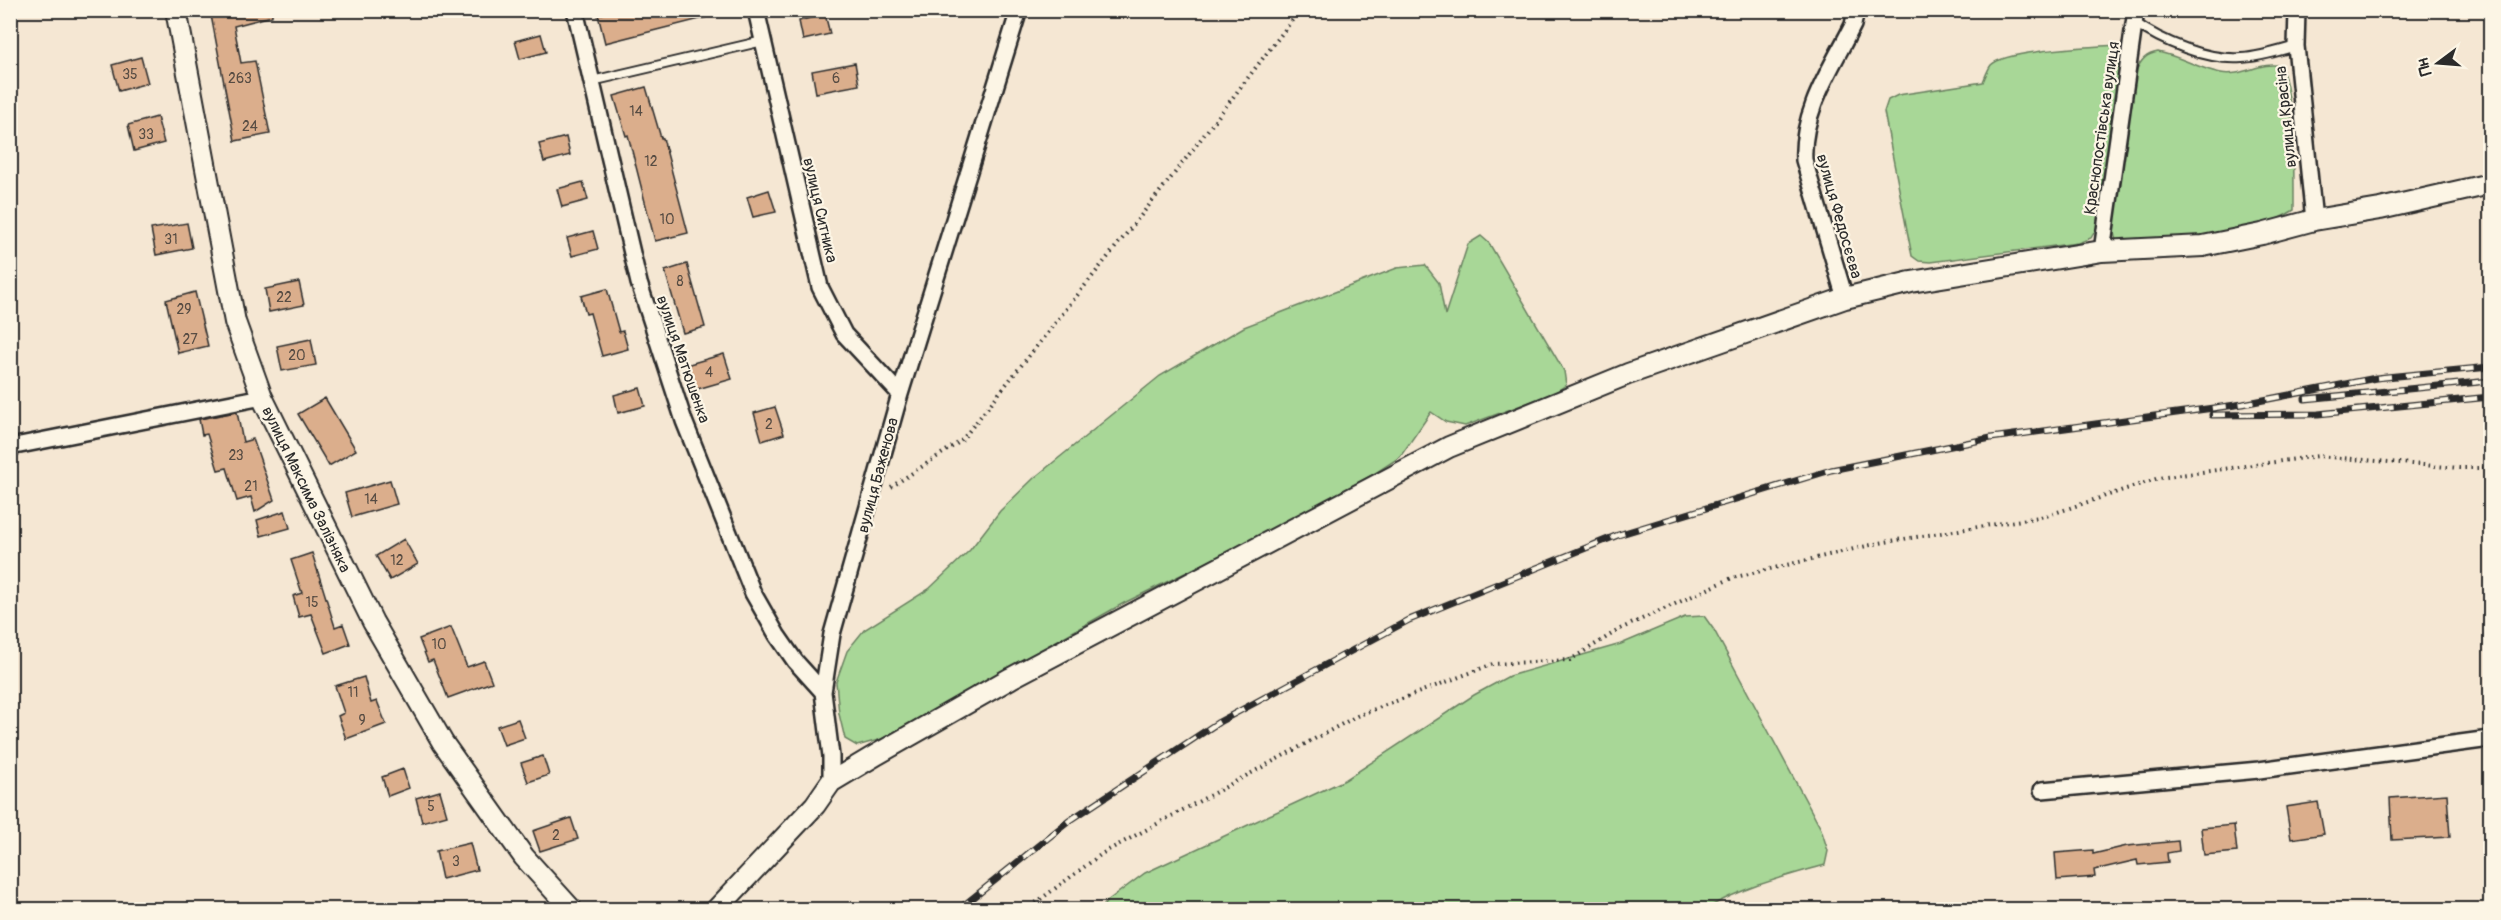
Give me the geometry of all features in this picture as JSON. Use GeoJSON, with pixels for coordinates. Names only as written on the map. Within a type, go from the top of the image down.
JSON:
{"type":"FeatureCollection","features":[{"type":"Feature","properties":{"kind":"street","name":"вулиця Максима Залізняка"},"geometry":{"type":"LineString","coordinates":[[176,10],[235,322],[262,397],[373,622],[444,743],[524,857],[572,909]]}},
{"type":"Feature","properties":{"kind":"street","name":"вулиця Матюшенка"},"geometry":{"type":"LineString","coordinates":[[575,10],[639,284],[684,421],[753,593],[795,661],[823,692]]}},
{"type":"Feature","properties":{"kind":"street","name":"вулиця Ситника"},"geometry":{"type":"LineString","coordinates":[[756,10],[820,287],[844,334],[900,394]]}},
{"type":"Feature","properties":{"kind":"street","name":"вулиця Баженова"},"geometry":{"type":"LineString","coordinates":[[831,782],[831,756],[823,692],[832,634],[872,500],[900,394],[1019,10]]}},
{"type":"Feature","properties":{"kind":"street","name":"вулиця Федосєєва"},"geometry":{"type":"LineString","coordinates":[[1845,298],[1804,160],[1803,141],[1813,106],[1853,25],[1856,10]]}},
{"type":"Feature","properties":{"kind":"street","name":"вулиця Красіна"},"geometry":{"type":"LineString","coordinates":[[2297,10],[2296,46],[2314,220]]}},
{"type":"Feature","properties":{"kind":"street","name":"Краснопостівська вулиця"},"geometry":{"type":"LineString","coordinates":[[2102,251],[2135,16]]}},
{"type":"Feature","properties":{"kind":"street"},"geometry":{"type":"LineString","coordinates":[[716,909],[815,805],[831,782],[1011,678],[1449,447],[1628,374],[1845,298],[1911,282],[2102,251],[2203,246],[2314,220],[2380,209],[2490,184]]}},
{"type":"Feature","properties":{"kind":"street"},"geometry":{"type":"LineString","coordinates":[[10,447],[262,397]]}},
{"type":"Feature","properties":{"kind":"street"},"geometry":{"type":"LineString","coordinates":[[2042,790],[2259,770],[2490,740]]}},
{"type":"Feature","properties":{"kind":"lane"},"geometry":{"type":"LineString","coordinates":[[2135,16],[2155,37],[2215,56],[2241,58],[2296,46]]}},
{"type":"Feature","properties":{"kind":"lane"},"geometry":{"type":"LineString","coordinates":[[592,81],[762,41]]}},
{"type":"Feature","properties":{"kind":"path"},"geometry":{"type":"LineString","coordinates":[[872,500],[961,441],[1174,174],[1300,10]]}},
{"type":"Feature","properties":{"kind":"path"},"geometry":{"type":"LineString","coordinates":[[1026,909],[1103,853],[1357,716],[1493,664],[1570,660],[1620,629],[1732,578],[1879,543],[2046,516],[2158,478],[2318,456],[2459,468],[2490,468]]}},
{"type":"Feature","properties":{"kind":"green space"},"geometry":{"type":"Polygon","coordinates":[[[2116,45],[2121,51],[2122,74],[2099,224],[2091,238],[2078,243],[1930,262],[1919,261],[1912,256],[1884,112],[1888,100],[1898,95],[1983,82],[1991,65],[2013,56],[2050,50],[2116,45]]]}},
{"type":"Feature","properties":{"kind":"green space"},"geometry":{"type":"Polygon","coordinates":[[[2158,52],[2205,69],[2229,74],[2266,66],[2281,66],[2286,81],[2291,117],[2294,210],[2276,220],[2232,232],[2159,240],[2116,241],[2114,233],[2116,206],[2136,71],[2144,58],[2158,52]]]}},
{"type":"Feature","properties":{"kind":"green space"},"geometry":{"type":"Polygon","coordinates":[[[1481,236],[1489,243],[1564,371],[1566,385],[1554,393],[1465,426],[1446,422],[1431,412],[1400,457],[1374,474],[1246,543],[1124,603],[882,739],[857,746],[845,739],[839,714],[836,682],[847,651],[864,630],[929,589],[970,550],[1000,511],[1034,478],[1160,376],[1244,327],[1397,268],[1425,265],[1439,283],[1445,315],[1468,244],[1481,236]]]}},
{"type":"Feature","properties":{"kind":"green space"},"geometry":{"type":"Polygon","coordinates":[[[1704,616],[1714,630],[1821,829],[1828,851],[1825,865],[1749,889],[1706,909],[1101,909],[1107,901],[1145,873],[1345,780],[1474,695],[1509,676],[1621,644],[1685,617],[1704,616]]]}},
{"type":"Feature","properties":{"kind":"building"},"geometry":{"type":"Polygon","coordinates":[[[210,10],[272,10],[272,16],[234,26],[241,63],[255,61],[270,134],[235,141],[210,10]]]}},
{"type":"Feature","properties":{"kind":"building"},"geometry":{"type":"Polygon","coordinates":[[[617,10],[711,10],[712,16],[605,43],[598,15],[617,10]]]}},
{"type":"Feature","properties":{"kind":"building"},"geometry":{"type":"Polygon","coordinates":[[[825,14],[830,34],[803,40],[799,21],[825,14]]]}},
{"type":"Feature","properties":{"kind":"building"},"geometry":{"type":"Polygon","coordinates":[[[541,34],[546,52],[520,59],[515,41],[541,34]]]}},
{"type":"Feature","properties":{"kind":"building"},"geometry":{"type":"Polygon","coordinates":[[[141,57],[148,83],[119,91],[112,65],[141,57]]]}},
{"type":"Feature","properties":{"kind":"building"},"geometry":{"type":"Polygon","coordinates":[[[855,63],[859,85],[816,93],[812,71],[855,63]]]}},
{"type":"Feature","properties":{"kind":"building"},"geometry":{"type":"Polygon","coordinates":[[[646,87],[661,138],[663,138],[688,233],[655,241],[628,135],[626,136],[614,96],[646,87]]]}},
{"type":"Feature","properties":{"kind":"building"},"geometry":{"type":"Polygon","coordinates":[[[157,117],[164,143],[134,151],[128,125],[157,117]]]}},
{"type":"Feature","properties":{"kind":"building"},"geometry":{"type":"Polygon","coordinates":[[[566,137],[570,155],[544,162],[539,144],[566,137]]]}},
{"type":"Feature","properties":{"kind":"building"},"geometry":{"type":"Polygon","coordinates":[[[583,182],[588,200],[562,207],[557,189],[583,182]]]}},
{"type":"Feature","properties":{"kind":"building"},"geometry":{"type":"Polygon","coordinates":[[[769,190],[776,212],[753,217],[747,197],[769,190]]]}},
{"type":"Feature","properties":{"kind":"building"},"geometry":{"type":"Polygon","coordinates":[[[187,223],[192,248],[156,255],[151,229],[187,223]]]}},
{"type":"Feature","properties":{"kind":"building"},"geometry":{"type":"Polygon","coordinates":[[[593,231],[598,249],[572,256],[567,238],[593,231]]]}},
{"type":"Feature","properties":{"kind":"building"},"geometry":{"type":"Polygon","coordinates":[[[687,264],[705,327],[683,333],[665,271],[687,264]]]}},
{"type":"Feature","properties":{"kind":"building"},"geometry":{"type":"Polygon","coordinates":[[[299,282],[304,305],[269,312],[265,289],[299,282]]]}},
{"type":"Feature","properties":{"kind":"building"},"geometry":{"type":"Polygon","coordinates":[[[607,289],[619,332],[623,331],[628,349],[602,356],[590,313],[586,314],[581,296],[607,289]]]}},
{"type":"Feature","properties":{"kind":"building"},"geometry":{"type":"Polygon","coordinates":[[[195,292],[208,346],[178,353],[166,300],[195,292]]]}},
{"type":"Feature","properties":{"kind":"building"},"geometry":{"type":"Polygon","coordinates":[[[311,339],[316,365],[282,371],[277,346],[311,339]]]}},
{"type":"Feature","properties":{"kind":"building"},"geometry":{"type":"Polygon","coordinates":[[[724,354],[732,379],[694,390],[686,365],[724,354]]]}},
{"type":"Feature","properties":{"kind":"building"},"geometry":{"type":"Polygon","coordinates":[[[640,388],[645,406],[618,413],[614,395],[640,388]]]}},
{"type":"Feature","properties":{"kind":"building"},"geometry":{"type":"Polygon","coordinates":[[[325,398],[356,450],[329,466],[298,414],[325,398]]]}},
{"type":"Feature","properties":{"kind":"building"},"geometry":{"type":"Polygon","coordinates":[[[775,407],[784,434],[762,441],[754,413],[775,407]]]}},
{"type":"Feature","properties":{"kind":"building"},"geometry":{"type":"Polygon","coordinates":[[[237,412],[243,442],[253,439],[274,500],[255,512],[251,497],[237,501],[227,468],[218,470],[207,434],[202,435],[199,419],[237,412]]]}},
{"type":"Feature","properties":{"kind":"building"},"geometry":{"type":"Polygon","coordinates":[[[390,480],[397,504],[352,517],[345,493],[390,480]]]}},
{"type":"Feature","properties":{"kind":"building"},"geometry":{"type":"Polygon","coordinates":[[[285,511],[290,528],[261,536],[257,520],[285,511]]]}},
{"type":"Feature","properties":{"kind":"building"},"geometry":{"type":"Polygon","coordinates":[[[404,539],[418,564],[390,580],[376,556],[404,539]]]}},
{"type":"Feature","properties":{"kind":"building"},"geometry":{"type":"Polygon","coordinates":[[[312,553],[335,627],[343,624],[350,644],[326,653],[311,614],[299,617],[293,596],[302,593],[291,560],[312,553]]]}},
{"type":"Feature","properties":{"kind":"building"},"geometry":{"type":"Polygon","coordinates":[[[451,627],[467,667],[484,661],[492,682],[448,698],[433,660],[428,662],[419,639],[451,627]]]}},
{"type":"Feature","properties":{"kind":"building"},"geometry":{"type":"Polygon","coordinates":[[[364,677],[371,703],[377,701],[386,724],[346,739],[338,716],[344,713],[335,686],[364,677]]]}},
{"type":"Feature","properties":{"kind":"building"},"geometry":{"type":"Polygon","coordinates":[[[518,719],[525,738],[504,745],[497,726],[518,719]]]}},
{"type":"Feature","properties":{"kind":"building"},"geometry":{"type":"Polygon","coordinates":[[[543,756],[549,775],[528,782],[521,763],[543,756]]]}},
{"type":"Feature","properties":{"kind":"building"},"geometry":{"type":"Polygon","coordinates":[[[403,769],[409,788],[388,796],[382,777],[403,769]]]}},
{"type":"Feature","properties":{"kind":"building"},"geometry":{"type":"Polygon","coordinates":[[[440,791],[447,815],[422,822],[416,798],[440,791]]]}},
{"type":"Feature","properties":{"kind":"building"},"geometry":{"type":"Polygon","coordinates":[[[2447,794],[2450,837],[2392,840],[2390,798],[2447,794]]]}},
{"type":"Feature","properties":{"kind":"building"},"geometry":{"type":"Polygon","coordinates":[[[2318,802],[2324,834],[2291,839],[2286,807],[2318,802]]]}},
{"type":"Feature","properties":{"kind":"building"},"geometry":{"type":"Polygon","coordinates":[[[571,818],[578,839],[540,851],[533,831],[571,818]]]}},
{"type":"Feature","properties":{"kind":"building"},"geometry":{"type":"Polygon","coordinates":[[[2234,825],[2237,852],[2204,855],[2201,828],[2234,825]]]}},
{"type":"Feature","properties":{"kind":"building"},"geometry":{"type":"Polygon","coordinates":[[[2178,841],[2179,851],[2167,853],[2168,862],[2138,865],[2137,860],[2094,870],[2095,877],[2057,880],[2055,853],[2093,850],[2093,854],[2127,846],[2178,841]]]}},
{"type":"Feature","properties":{"kind":"building"},"geometry":{"type":"Polygon","coordinates":[[[470,843],[477,870],[442,879],[436,851],[470,843]]]}},
{"type":"Feature","properties":{"kind":"railway"},"geometry":{"type":"LineString","coordinates":[[958,910],[1069,821],[1219,722],[1409,620],[1618,535],[1831,470],[1991,438],[2243,404],[2376,378],[2490,367]]}},
{"type":"Feature","properties":{"kind":"railway"},"geometry":{"type":"LineString","coordinates":[[2305,399],[2490,381]]}},
{"type":"Feature","properties":{"kind":"railway"},"geometry":{"type":"LineString","coordinates":[[2212,415],[2318,414],[2490,397]]}}]}
